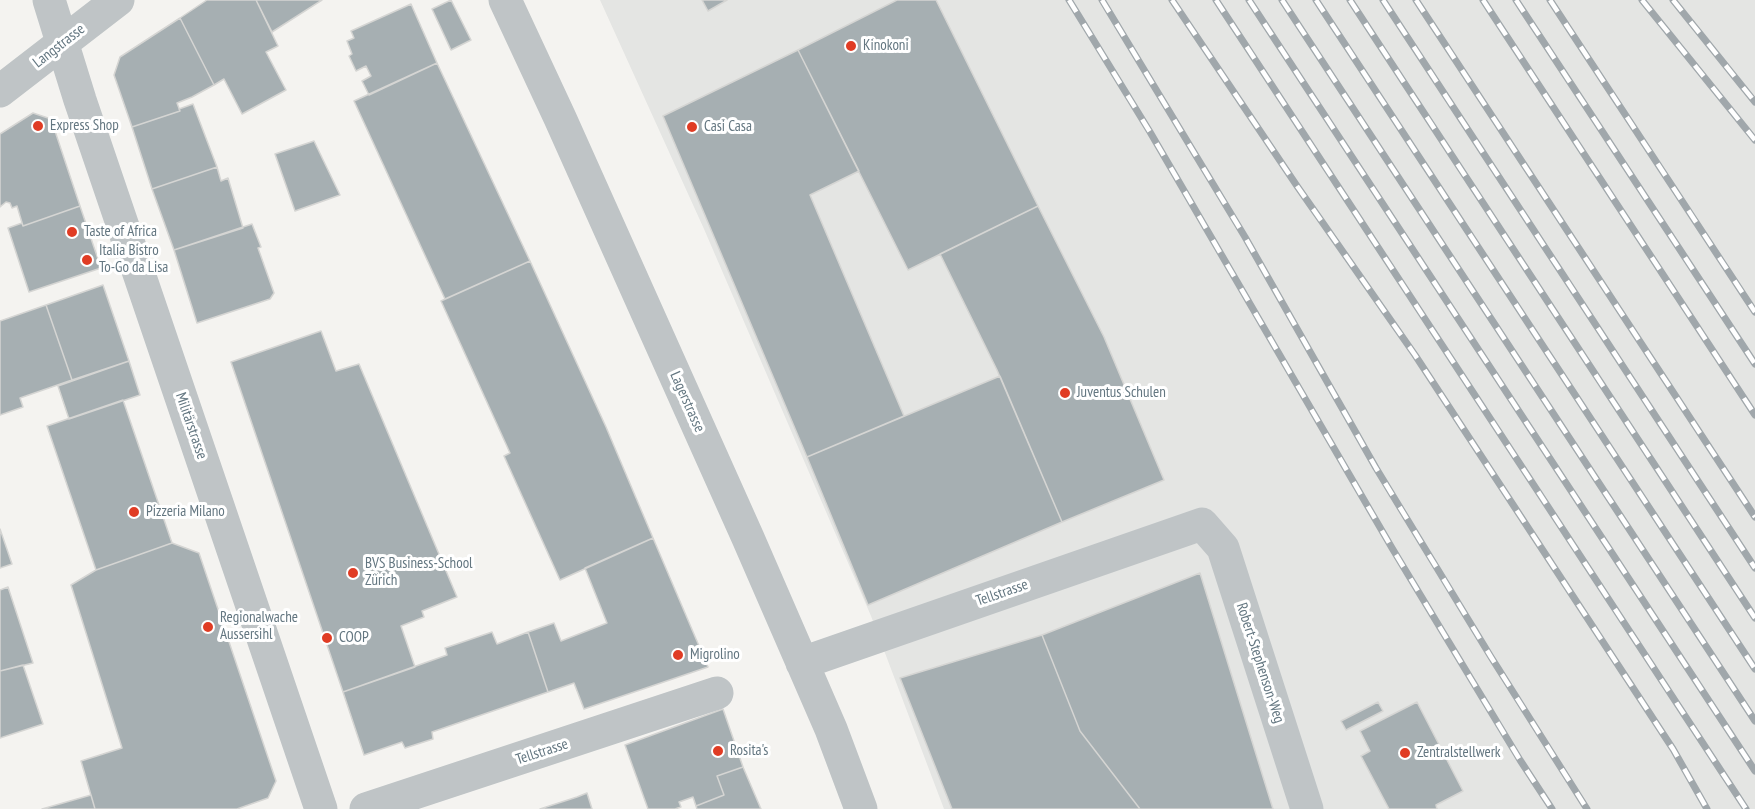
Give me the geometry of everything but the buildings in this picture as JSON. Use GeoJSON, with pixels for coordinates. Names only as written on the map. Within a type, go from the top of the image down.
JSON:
{"type":"FeatureCollection","features":[{"type":"Feature","properties":{"kind":"street","name":"Militärstrasse"},"geometry":{"type":"LineString","coordinates":[[49,0],[321,809]]}},
{"type":"Feature","properties":{"kind":"street","name":"Langstrasse"},"geometry":{"type":"LineString","coordinates":[[0,91],[118,0]]}},
{"type":"Feature","properties":{"kind":"street","name":"Lagerstrasse"},"geometry":{"type":"LineString","coordinates":[[505,0],[802,663],[831,729],[861,809]]}},
{"type":"Feature","properties":{"kind":"street","name":"Tellstrasse"},"geometry":{"type":"LineString","coordinates":[[802,663],[1202,524]]}},
{"type":"Feature","properties":{"kind":"street","name":"Robert-Stephenson-Weg"},"geometry":{"type":"LineString","coordinates":[[1202,524],[1223,548],[1307,809]]}},
{"type":"Feature","properties":{"kind":"street","name":"Tellstrasse"},"geometry":{"type":"LineString","coordinates":[[366,809],[717,693]]}},
{"type":"Feature","properties":{"kind":"shaded area"},"geometry":{"type":"Polygon","coordinates":[[[600,0],[1755,0],[1755,809],[944,809],[871,616],[704,229],[600,0]]]}},
{"type":"Feature","properties":{"kind":"railway"},"geometry":{"type":"LineString","coordinates":[[1069,0],[1150,132],[1392,548],[1552,809]]}},
{"type":"Feature","properties":{"kind":"railway"},"geometry":{"type":"LineString","coordinates":[[1102,0],[1245,237],[1376,468],[1587,809]]}},
{"type":"Feature","properties":{"kind":"railway"},"geometry":{"type":"LineString","coordinates":[[1172,0],[1297,186],[1415,355],[1673,749],[1707,809]]}},
{"type":"Feature","properties":{"kind":"railway"},"geometry":{"type":"LineString","coordinates":[[1216,0],[1746,809]]}},
{"type":"Feature","properties":{"kind":"railway"},"geometry":{"type":"LineString","coordinates":[[1249,0],[1755,771]]}},
{"type":"Feature","properties":{"kind":"railway"},"geometry":{"type":"LineString","coordinates":[[1282,0],[1755,721]]}},
{"type":"Feature","properties":{"kind":"railway"},"geometry":{"type":"LineString","coordinates":[[1316,0],[1755,669]]}},
{"type":"Feature","properties":{"kind":"railway"},"geometry":{"type":"LineString","coordinates":[[1350,0],[1755,618]]}},
{"type":"Feature","properties":{"kind":"railway"},"geometry":{"type":"LineString","coordinates":[[1383,0],[1755,568]]}},
{"type":"Feature","properties":{"kind":"railway"},"geometry":{"type":"LineString","coordinates":[[1416,0],[1755,517]]}},
{"type":"Feature","properties":{"kind":"railway"},"geometry":{"type":"LineString","coordinates":[[1483,0],[1755,415]]}},
{"type":"Feature","properties":{"kind":"railway"},"geometry":{"type":"LineString","coordinates":[[1516,0],[1755,364]]}},
{"type":"Feature","properties":{"kind":"railway"},"geometry":{"type":"LineString","coordinates":[[1550,0],[1755,312]]}},
{"type":"Feature","properties":{"kind":"railway"},"geometry":{"type":"LineString","coordinates":[[1642,0],[1755,140]]}},
{"type":"Feature","properties":{"kind":"railway"},"geometry":{"type":"LineString","coordinates":[[1673,0],[1755,102]]}},
{"type":"Feature","properties":{"kind":"place","name":"Kinokoni"},"geometry":{"type":"Point","coordinates":[851,46]}},
{"type":"Feature","properties":{"kind":"place","name":"Express Shop"},"geometry":{"type":"Point","coordinates":[38,126]}},
{"type":"Feature","properties":{"kind":"place","name":"Casi Casa"},"geometry":{"type":"Point","coordinates":[692,127]}},
{"type":"Feature","properties":{"kind":"place","name":"Taste of Africa"},"geometry":{"type":"Point","coordinates":[72,232]}},
{"type":"Feature","properties":{"kind":"place","name":"Italia Bistro To-Go da Lisa"},"geometry":{"type":"Point","coordinates":[87,260]}},
{"type":"Feature","properties":{"kind":"place","name":"Juventus Schulen"},"geometry":{"type":"Point","coordinates":[1065,393]}},
{"type":"Feature","properties":{"kind":"place","name":"Pizzeria Milano"},"geometry":{"type":"Point","coordinates":[134,512]}},
{"type":"Feature","properties":{"kind":"place","name":"BVS Business-School Zürich"},"geometry":{"type":"Point","coordinates":[353,573]}},
{"type":"Feature","properties":{"kind":"place","name":"Regionalwache Aussersihl"},"geometry":{"type":"Point","coordinates":[208,627]}},
{"type":"Feature","properties":{"kind":"place","name":"COOP"},"geometry":{"type":"Point","coordinates":[327,638]}},
{"type":"Feature","properties":{"kind":"place","name":"Migrolino"},"geometry":{"type":"Point","coordinates":[678,655]}},
{"type":"Feature","properties":{"kind":"place","name":"Rosita's"},"geometry":{"type":"Point","coordinates":[718,751]}},
{"type":"Feature","properties":{"kind":"place","name":"Zentralstellwerk"},"geometry":{"type":"Point","coordinates":[1405,753]}}]}
